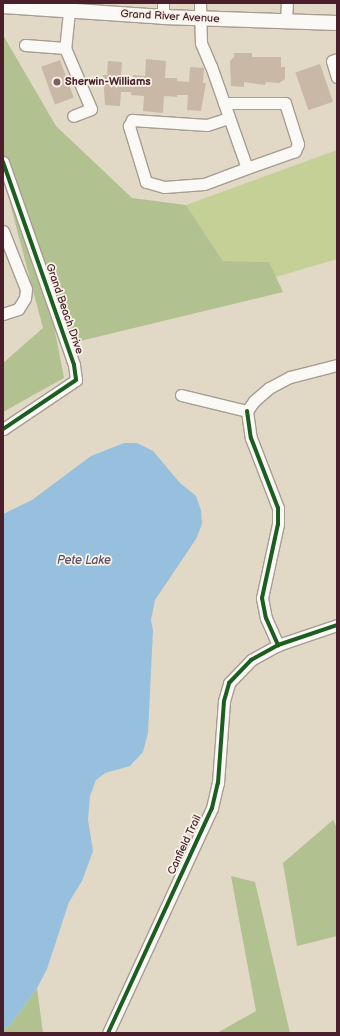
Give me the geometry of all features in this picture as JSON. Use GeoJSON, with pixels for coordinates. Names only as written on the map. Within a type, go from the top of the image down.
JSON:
{"type":"FeatureCollection","features":[{"type":"Feature","properties":{"kind":"main road","name":"Grand River Avenue"},"geometry":{"type":"LineString","coordinates":[[3,6],[69,12],[200,19],[337,22]]}},
{"type":"Feature","properties":{"kind":"street"},"geometry":{"type":"LineString","coordinates":[[162,17],[163,3]]}},
{"type":"Feature","properties":{"kind":"street"},"geometry":{"type":"LineString","coordinates":[[200,3],[203,48],[247,168]]}},
{"type":"Feature","properties":{"kind":"street"},"geometry":{"type":"LineString","coordinates":[[286,21],[287,3]]}},
{"type":"Feature","properties":{"kind":"street"},"geometry":{"type":"LineString","coordinates":[[69,12],[65,48],[91,110],[73,116]]}},
{"type":"Feature","properties":{"kind":"street"},"geometry":{"type":"LineString","coordinates":[[25,45],[65,48]]}},
{"type":"Feature","properties":{"kind":"street"},"geometry":{"type":"LineString","coordinates":[[337,59],[332,61],[337,77]]}},
{"type":"Feature","properties":{"kind":"street"},"geometry":{"type":"LineString","coordinates":[[224,103],[284,103],[298,144],[295,151],[204,184],[164,187],[146,182],[129,126],[132,120],[207,125],[229,118]]}},
{"type":"Feature","properties":{"kind":"street","name":"Grand Beach Drive"},"geometry":{"type":"LineString","coordinates":[[3,162],[74,365],[76,380],[3,428]]}},
{"type":"Feature","properties":{"kind":"street"},"geometry":{"type":"LineString","coordinates":[[3,231],[26,289],[25,298],[18,309],[3,314]]}},
{"type":"Feature","properties":{"kind":"street"},"geometry":{"type":"LineString","coordinates":[[278,645],[266,618],[262,598],[278,524],[278,508],[251,438],[247,411],[254,401],[269,388],[290,377],[337,364]]}},
{"type":"Feature","properties":{"kind":"street"},"geometry":{"type":"LineString","coordinates":[[182,395],[247,411]]}},
{"type":"Feature","properties":{"kind":"street","name":"Canfield Trail"},"geometry":{"type":"LineString","coordinates":[[108,1033],[212,808],[218,783],[224,701],[229,683],[251,660],[278,645],[337,626]]}},
{"type":"Feature","properties":{"kind":"green space"},"geometry":{"type":"Polygon","coordinates":[[[3,35],[56,126],[132,198],[186,205],[223,261],[269,262],[283,292],[76,342],[65,319],[53,321],[64,378],[3,412],[3,363],[43,328],[3,177],[3,35]]]}},
{"type":"Feature","properties":{"kind":"green space"},"geometry":{"type":"Polygon","coordinates":[[[337,150],[337,259],[276,277],[268,262],[223,261],[186,205],[337,150]]]}},
{"type":"Feature","properties":{"kind":"green space"},"geometry":{"type":"Polygon","coordinates":[[[333,820],[337,828],[337,936],[297,946],[283,863],[333,820]]]}},
{"type":"Feature","properties":{"kind":"green space"},"geometry":{"type":"Polygon","coordinates":[[[231,876],[255,882],[290,1033],[217,1033],[256,1011],[231,876]]]}},
{"type":"Feature","properties":{"kind":"green space"},"geometry":{"type":"Polygon","coordinates":[[[37,988],[43,1033],[3,1033],[3,1030],[11,1024],[37,988]]]}},
{"type":"Feature","properties":{"kind":"water","name":"Pete Lake"},"geometry":{"type":"Polygon","coordinates":[[[124,443],[137,443],[153,451],[180,483],[196,496],[201,510],[202,524],[196,539],[155,600],[151,620],[153,630],[148,733],[143,752],[130,766],[105,773],[96,780],[90,796],[88,820],[93,851],[82,881],[69,902],[47,969],[37,988],[11,1024],[3,1030],[3,514],[32,500],[91,456],[124,443]]]}},
{"type":"Feature","properties":{"kind":"building"},"geometry":{"type":"Polygon","coordinates":[[[234,53],[252,53],[252,57],[281,57],[281,67],[285,67],[285,79],[279,83],[266,82],[265,85],[244,82],[244,87],[231,86],[230,61],[234,57],[234,53]]]}},
{"type":"Feature","properties":{"kind":"building"},"geometry":{"type":"Polygon","coordinates":[[[146,59],[166,61],[165,78],[177,78],[177,81],[189,82],[190,67],[204,68],[203,83],[206,83],[201,111],[187,110],[188,95],[177,95],[177,97],[164,96],[163,113],[143,111],[144,96],[131,95],[131,92],[121,92],[120,106],[105,105],[103,75],[107,75],[108,61],[122,62],[121,77],[133,78],[133,75],[145,76],[146,59]]]}},
{"type":"Feature","properties":{"kind":"building","name":"Sherwin-Williams"},"geometry":{"type":"Polygon","coordinates":[[[60,60],[74,98],[55,104],[41,67],[60,60]]]}},
{"type":"Feature","properties":{"kind":"building"},"geometry":{"type":"Polygon","coordinates":[[[320,64],[333,102],[308,110],[295,72],[320,64]]]}},
{"type":"Feature","properties":{"kind":"cycle path"},"geometry":{"type":"LineString","coordinates":[[3,162],[74,365],[76,380],[3,429]]}},
{"type":"Feature","properties":{"kind":"cycle path"},"geometry":{"type":"LineString","coordinates":[[247,411],[251,438],[278,508],[278,524],[262,598],[266,618],[278,645]]}},
{"type":"Feature","properties":{"kind":"cycle path"},"geometry":{"type":"LineString","coordinates":[[108,1033],[212,808],[218,783],[224,701],[229,683],[251,660],[278,645],[337,625]]}},
{"type":"Feature","properties":{"kind":"place","name":"Sherwin-Williams"},"geometry":{"type":"Point","coordinates":[57,82]}}]}
